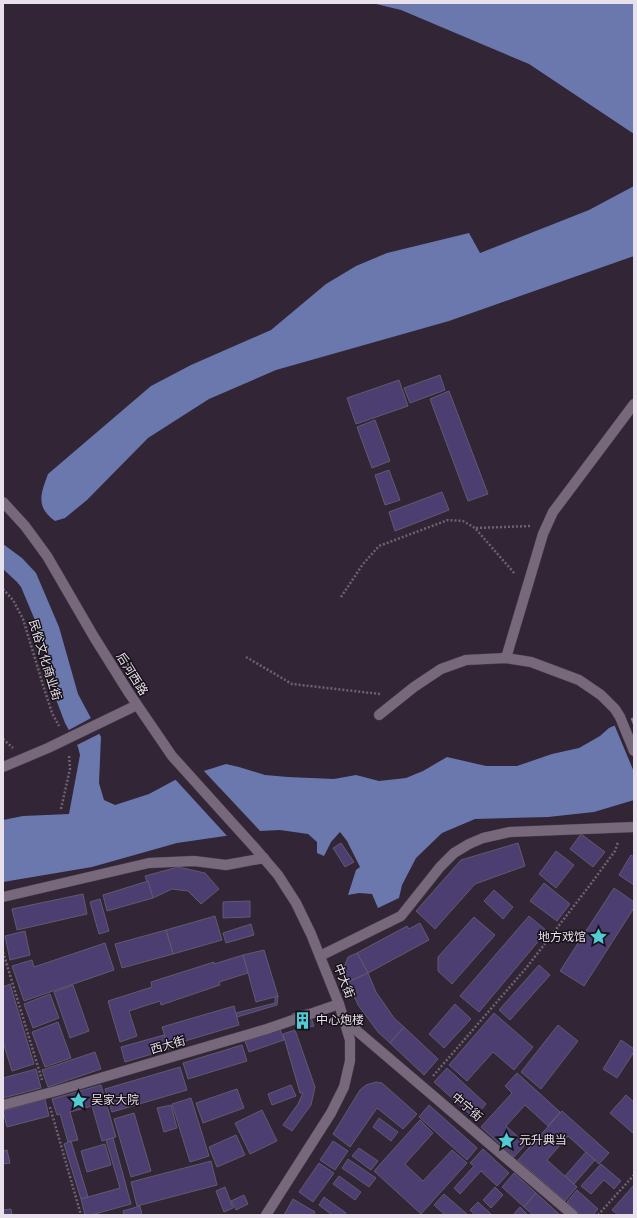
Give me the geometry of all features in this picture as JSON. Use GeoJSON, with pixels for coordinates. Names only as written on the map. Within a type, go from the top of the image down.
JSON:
{"type":"FeatureCollection","features":[{"type":"Feature","properties":{"kind":"street"},"geometry":{"type":"LineString","coordinates":[[506,658],[527,588],[553,512],[634,404]]}},
{"type":"Feature","properties":{"kind":"street","name":"后河西路"},"geometry":{"type":"LineString","coordinates":[[3,502],[25,526],[47,556],[94,637],[137,705],[172,756],[255,848]]}},
{"type":"Feature","properties":{"kind":"street"},"geometry":{"type":"LineString","coordinates":[[380,715],[402,696],[441,669],[466,660],[506,658],[531,662],[579,680],[601,695],[615,709],[620,717],[634,751]]}},
{"type":"Feature","properties":{"kind":"street"},"geometry":{"type":"LineString","coordinates":[[3,767],[137,705]]}},
{"type":"Feature","properties":{"kind":"street"},"geometry":{"type":"LineString","coordinates":[[320,956],[401,916],[440,867],[454,853],[483,838],[510,832],[629,827]]}},
{"type":"Feature","properties":{"kind":"street","name":"中大街"},"geometry":{"type":"LineString","coordinates":[[255,848],[278,875],[296,903],[311,934],[339,1004],[350,1040],[350,1061],[344,1087],[331,1113],[266,1215]]}},
{"type":"Feature","properties":{"kind":"street"},"geometry":{"type":"LineString","coordinates":[[3,897],[149,863],[194,861],[226,865],[264,858]]}},
{"type":"Feature","properties":{"kind":"street","name":"西大街"},"geometry":{"type":"LineString","coordinates":[[3,1105],[56,1091],[267,1029],[339,1004]]}},
{"type":"Feature","properties":{"kind":"street","name":"中宁街"},"geometry":{"type":"LineString","coordinates":[[343,1019],[573,1215]]}},
{"type":"Feature","properties":{"kind":"path"},"geometry":{"type":"LineString","coordinates":[[341,597],[364,564],[379,546],[448,520],[463,521],[475,528],[527,588]]}},
{"type":"Feature","properties":{"kind":"path"},"geometry":{"type":"LineString","coordinates":[[475,528],[547,526]]}},
{"type":"Feature","properties":{"kind":"path","name":"民俗文化商业街"},"geometry":{"type":"LineString","coordinates":[[3,589],[12,600],[23,619],[52,713],[66,739],[69,751],[70,769],[61,810]]}},
{"type":"Feature","properties":{"kind":"path"},"geometry":{"type":"LineString","coordinates":[[246,657],[292,684],[402,696]]}},
{"type":"Feature","properties":{"kind":"path"},"geometry":{"type":"LineString","coordinates":[[423,1087],[527,967],[615,850],[629,827]]}},
{"type":"Feature","properties":{"kind":"path"},"geometry":{"type":"LineString","coordinates":[[598,1215],[634,1175]]}},
{"type":"Feature","properties":{"kind":"water"},"geometry":{"type":"Polygon","coordinates":[[[372,3],[634,3],[634,134],[529,64],[401,10],[372,3]]]}},
{"type":"Feature","properties":{"kind":"water"},"geometry":{"type":"Polygon","coordinates":[[[634,186],[634,256],[449,321],[276,370],[209,399],[148,438],[87,500],[65,518],[55,521],[44,510],[41,499],[43,487],[48,474],[151,386],[191,365],[271,330],[326,284],[356,266],[387,253],[469,233],[480,253],[589,210],[634,186]]]}},
{"type":"Feature","properties":{"kind":"water"},"geometry":{"type":"Polygon","coordinates":[[[3,544],[22,558],[36,573],[59,627],[78,694],[101,737],[99,783],[104,800],[115,805],[149,794],[175,780],[226,764],[265,775],[334,779],[356,775],[379,781],[406,778],[423,771],[447,757],[486,766],[517,766],[552,754],[579,748],[600,736],[609,728],[634,717],[634,800],[594,812],[548,817],[475,819],[442,833],[416,858],[402,885],[399,898],[378,908],[372,894],[359,893],[348,895],[356,870],[360,867],[347,841],[340,832],[331,842],[324,856],[317,853],[317,842],[308,834],[280,830],[260,831],[177,843],[92,867],[3,882],[3,820],[23,816],[69,814],[80,755],[78,747],[65,723],[57,702],[45,651],[37,625],[21,587],[3,569],[3,544]]]}},
{"type":"Feature","properties":{"kind":"pier"},"geometry":{"type":"Polygon","coordinates":[[[93,717],[101,733],[75,746],[67,731],[93,717]]]}},
{"type":"Feature","properties":{"kind":"pier"},"geometry":{"type":"Polygon","coordinates":[[[630,717],[634,727],[634,772],[614,724],[630,717]]]}},
{"type":"Feature","properties":{"kind":"pier"},"geometry":{"type":"Polygon","coordinates":[[[202,769],[262,833],[228,837],[174,778],[202,769]]]}},
{"type":"Feature","properties":{"kind":"building"},"geometry":{"type":"Polygon","coordinates":[[[440,375],[445,390],[410,403],[404,388],[440,375]]]}},
{"type":"Feature","properties":{"kind":"building"},"geometry":{"type":"Polygon","coordinates":[[[399,380],[408,406],[356,424],[347,398],[399,380]]]}},
{"type":"Feature","properties":{"kind":"building"},"geometry":{"type":"Polygon","coordinates":[[[449,391],[488,494],[468,501],[430,399],[449,391]]]}},
{"type":"Feature","properties":{"kind":"building"},"geometry":{"type":"Polygon","coordinates":[[[375,420],[390,461],[372,468],[357,427],[375,420]]]}},
{"type":"Feature","properties":{"kind":"building"},"geometry":{"type":"Polygon","coordinates":[[[389,470],[400,500],[385,505],[375,475],[389,470]]]}},
{"type":"Feature","properties":{"kind":"building"},"geometry":{"type":"Polygon","coordinates":[[[442,492],[449,510],[395,531],[389,512],[442,492]]]}},
{"type":"Feature","properties":{"kind":"building"},"geometry":{"type":"Polygon","coordinates":[[[581,834],[605,852],[593,867],[570,849],[581,834]]]}},
{"type":"Feature","properties":{"kind":"building"},"geometry":{"type":"Polygon","coordinates":[[[341,843],[354,862],[345,867],[333,848],[341,843]]]}},
{"type":"Feature","properties":{"kind":"building"},"geometry":{"type":"Polygon","coordinates":[[[518,843],[525,866],[475,884],[435,929],[416,911],[461,860],[518,843]]]}},
{"type":"Feature","properties":{"kind":"building"},"geometry":{"type":"Polygon","coordinates":[[[556,851],[574,865],[556,888],[539,874],[556,851]]]}},
{"type":"Feature","properties":{"kind":"building"},"geometry":{"type":"Polygon","coordinates":[[[631,855],[634,857],[634,885],[619,875],[631,855]]]}},
{"type":"Feature","properties":{"kind":"building"},"geometry":{"type":"Polygon","coordinates":[[[178,867],[205,873],[219,889],[201,904],[188,891],[172,889],[153,898],[145,876],[178,867]]]}},
{"type":"Feature","properties":{"kind":"building"},"geometry":{"type":"Polygon","coordinates":[[[148,881],[153,898],[107,911],[103,895],[148,881]]]}},
{"type":"Feature","properties":{"kind":"building"},"geometry":{"type":"Polygon","coordinates":[[[544,883],[570,904],[557,921],[530,901],[544,883]]]}},
{"type":"Feature","properties":{"kind":"building"},"geometry":{"type":"Polygon","coordinates":[[[614,888],[634,902],[634,908],[584,986],[560,971],[614,888]]]}},
{"type":"Feature","properties":{"kind":"building"},"geometry":{"type":"Polygon","coordinates":[[[494,890],[513,907],[503,919],[484,901],[494,890]]]}},
{"type":"Feature","properties":{"kind":"building"},"geometry":{"type":"Polygon","coordinates":[[[83,894],[87,914],[17,930],[12,909],[83,894]]]}},
{"type":"Feature","properties":{"kind":"building"},"geometry":{"type":"Polygon","coordinates":[[[100,899],[109,931],[99,934],[90,902],[100,899]]]}},
{"type":"Feature","properties":{"kind":"building"},"geometry":{"type":"Polygon","coordinates":[[[250,901],[250,917],[223,918],[223,902],[250,901]]]}},
{"type":"Feature","properties":{"kind":"building"},"geometry":{"type":"Polygon","coordinates":[[[215,916],[222,940],[173,954],[166,930],[215,916]]]}},
{"type":"Feature","properties":{"kind":"building"},"geometry":{"type":"Polygon","coordinates":[[[529,916],[547,931],[479,1012],[460,996],[529,916]]]}},
{"type":"Feature","properties":{"kind":"building"},"geometry":{"type":"Polygon","coordinates":[[[474,917],[495,935],[452,984],[438,971],[438,957],[474,917]]]}},
{"type":"Feature","properties":{"kind":"building"},"geometry":{"type":"Polygon","coordinates":[[[420,923],[429,940],[368,973],[357,953],[407,926],[409,929],[420,923]]]}},
{"type":"Feature","properties":{"kind":"building"},"geometry":{"type":"Polygon","coordinates":[[[251,924],[254,935],[226,943],[223,933],[251,924]]]}},
{"type":"Feature","properties":{"kind":"building"},"geometry":{"type":"Polygon","coordinates":[[[166,930],[173,954],[122,968],[115,944],[166,930]]]}},
{"type":"Feature","properties":{"kind":"building"},"geometry":{"type":"Polygon","coordinates":[[[25,931],[30,955],[10,960],[5,936],[25,931]]]}},
{"type":"Feature","properties":{"kind":"building"},"geometry":{"type":"Polygon","coordinates":[[[105,943],[114,970],[24,1001],[12,966],[32,960],[34,967],[105,943]]]}},
{"type":"Feature","properties":{"kind":"building"},"geometry":{"type":"Polygon","coordinates":[[[264,950],[278,996],[256,1002],[243,955],[264,950]]]}},
{"type":"Feature","properties":{"kind":"building"},"geometry":{"type":"Polygon","coordinates":[[[357,953],[368,973],[348,982],[343,970],[348,957],[357,953]]]}},
{"type":"Feature","properties":{"kind":"building"},"geometry":{"type":"Polygon","coordinates":[[[243,955],[248,973],[219,982],[220,985],[161,1005],[160,1001],[129,1011],[137,1036],[120,1042],[108,1001],[152,987],[151,982],[214,962],[214,964],[243,955]]]}},
{"type":"Feature","properties":{"kind":"building"},"geometry":{"type":"Polygon","coordinates":[[[539,965],[550,975],[510,1020],[499,1010],[539,965]]]}},
{"type":"Feature","properties":{"kind":"building"},"geometry":{"type":"Polygon","coordinates":[[[368,973],[376,992],[394,1018],[404,1027],[390,1043],[378,1032],[358,1005],[348,982],[368,973]]]}},
{"type":"Feature","properties":{"kind":"building"},"geometry":{"type":"Polygon","coordinates":[[[10,984],[34,1064],[12,1071],[3,1042],[3,987],[10,984]]]}},
{"type":"Feature","properties":{"kind":"building"},"geometry":{"type":"Polygon","coordinates":[[[73,985],[89,1031],[70,1038],[54,992],[73,985]]]}},
{"type":"Feature","properties":{"kind":"building"},"geometry":{"type":"Polygon","coordinates":[[[50,994],[59,1018],[33,1028],[24,1004],[50,994]]]}},
{"type":"Feature","properties":{"kind":"building"},"geometry":{"type":"Polygon","coordinates":[[[278,996],[277,1005],[237,1017],[236,1013],[275,1003],[275,997],[278,996]]]}},
{"type":"Feature","properties":{"kind":"building"},"geometry":{"type":"Polygon","coordinates":[[[455,1004],[471,1019],[444,1048],[429,1034],[455,1004]]]}},
{"type":"Feature","properties":{"kind":"building"},"geometry":{"type":"Polygon","coordinates":[[[234,1006],[239,1025],[168,1046],[162,1027],[234,1006]]]}},
{"type":"Feature","properties":{"kind":"building","name":"中心炮楼"},"geometry":{"type":"Polygon","coordinates":[[[308,1009],[314,1026],[297,1030],[292,1014],[308,1009]]]}},
{"type":"Feature","properties":{"kind":"building"},"geometry":{"type":"Polygon","coordinates":[[[494,1013],[533,1047],[514,1070],[493,1052],[467,1081],[449,1065],[494,1013]]]}},
{"type":"Feature","properties":{"kind":"building"},"geometry":{"type":"Polygon","coordinates":[[[58,1022],[71,1058],[45,1067],[32,1032],[58,1022]]]}},
{"type":"Feature","properties":{"kind":"building"},"geometry":{"type":"Polygon","coordinates":[[[558,1025],[578,1041],[541,1089],[521,1072],[558,1025]]]}},
{"type":"Feature","properties":{"kind":"building"},"geometry":{"type":"Polygon","coordinates":[[[404,1027],[438,1059],[424,1075],[390,1043],[404,1027]]]}},
{"type":"Feature","properties":{"kind":"building"},"geometry":{"type":"Polygon","coordinates":[[[280,1029],[284,1040],[249,1052],[245,1041],[280,1029]]]}},
{"type":"Feature","properties":{"kind":"building"},"geometry":{"type":"Polygon","coordinates":[[[295,1030],[315,1087],[311,1105],[292,1131],[283,1125],[298,1104],[303,1093],[300,1093],[283,1034],[295,1030]]]}},
{"type":"Feature","properties":{"kind":"building"},"geometry":{"type":"Polygon","coordinates":[[[164,1035],[169,1049],[125,1062],[121,1047],[164,1035]]]}},
{"type":"Feature","properties":{"kind":"building"},"geometry":{"type":"Polygon","coordinates":[[[621,1040],[634,1049],[634,1052],[617,1078],[603,1069],[621,1040]]]}},
{"type":"Feature","properties":{"kind":"building"},"geometry":{"type":"Polygon","coordinates":[[[242,1045],[247,1061],[188,1079],[183,1063],[242,1045]]]}},
{"type":"Feature","properties":{"kind":"building"},"geometry":{"type":"Polygon","coordinates":[[[95,1052],[101,1069],[48,1087],[42,1070],[95,1052]]]}},
{"type":"Feature","properties":{"kind":"building"},"geometry":{"type":"Polygon","coordinates":[[[180,1067],[187,1090],[112,1112],[105,1089],[180,1067]]]}},
{"type":"Feature","properties":{"kind":"building"},"geometry":{"type":"Polygon","coordinates":[[[447,1068],[486,1104],[474,1118],[434,1082],[447,1068]]]}},
{"type":"Feature","properties":{"kind":"building"},"geometry":{"type":"Polygon","coordinates":[[[36,1069],[41,1088],[3,1098],[3,1078],[36,1069]]]}},
{"type":"Feature","properties":{"kind":"building"},"geometry":{"type":"Polygon","coordinates":[[[517,1073],[560,1112],[548,1126],[525,1105],[506,1126],[526,1144],[514,1157],[481,1127],[512,1093],[505,1086],[517,1073]]]}},
{"type":"Feature","properties":{"kind":"building"},"geometry":{"type":"Polygon","coordinates":[[[376,1082],[382,1083],[417,1114],[403,1129],[377,1108],[350,1147],[333,1134],[360,1090],[366,1085],[376,1082]]]}},
{"type":"Feature","properties":{"kind":"building"},"geometry":{"type":"Polygon","coordinates":[[[101,1085],[116,1137],[102,1141],[92,1106],[70,1112],[78,1140],[68,1142],[60,1114],[57,1115],[52,1099],[101,1085]]]}},
{"type":"Feature","properties":{"kind":"building"},"geometry":{"type":"Polygon","coordinates":[[[291,1085],[296,1096],[272,1105],[268,1094],[291,1085]]]}},
{"type":"Feature","properties":{"kind":"building"},"geometry":{"type":"Polygon","coordinates":[[[237,1089],[244,1108],[203,1123],[196,1103],[237,1089]]]}},
{"type":"Feature","properties":{"kind":"building"},"geometry":{"type":"Polygon","coordinates":[[[626,1095],[634,1102],[634,1134],[610,1113],[626,1095]]]}},
{"type":"Feature","properties":{"kind":"building"},"geometry":{"type":"Polygon","coordinates":[[[191,1098],[209,1156],[190,1162],[172,1104],[191,1098]]]}},
{"type":"Feature","properties":{"kind":"building"},"geometry":{"type":"Polygon","coordinates":[[[45,1099],[49,1116],[7,1127],[3,1111],[45,1099]]]}},
{"type":"Feature","properties":{"kind":"building"},"geometry":{"type":"Polygon","coordinates":[[[171,1105],[177,1128],[164,1132],[157,1108],[171,1105]]]}},
{"type":"Feature","properties":{"kind":"building"},"geometry":{"type":"Polygon","coordinates":[[[429,1105],[477,1148],[467,1160],[419,1117],[429,1105]]]}},
{"type":"Feature","properties":{"kind":"building"},"geometry":{"type":"Polygon","coordinates":[[[262,1110],[277,1141],[250,1154],[235,1123],[262,1110]]]}},
{"type":"Feature","properties":{"kind":"building"},"geometry":{"type":"Polygon","coordinates":[[[562,1111],[609,1153],[599,1164],[568,1136],[547,1160],[577,1187],[565,1201],[518,1160],[562,1111]]]}},
{"type":"Feature","properties":{"kind":"building"},"geometry":{"type":"Polygon","coordinates":[[[134,1113],[151,1171],[131,1177],[114,1119],[134,1113]]]}},
{"type":"Feature","properties":{"kind":"building"},"geometry":{"type":"Polygon","coordinates":[[[379,1118],[398,1132],[391,1141],[373,1127],[379,1118]]]}},
{"type":"Feature","properties":{"kind":"building"},"geometry":{"type":"Polygon","coordinates":[[[420,1120],[433,1133],[405,1164],[423,1181],[452,1150],[467,1163],[421,1214],[374,1171],[420,1120]]]}},
{"type":"Feature","properties":{"kind":"building"},"geometry":{"type":"Polygon","coordinates":[[[236,1135],[245,1155],[217,1167],[209,1147],[236,1135]]]}},
{"type":"Feature","properties":{"kind":"building"},"geometry":{"type":"Polygon","coordinates":[[[113,1138],[131,1204],[91,1215],[85,1215],[81,1199],[120,1188],[106,1140],[113,1138]]]}},
{"type":"Feature","properties":{"kind":"building"},"geometry":{"type":"Polygon","coordinates":[[[71,1141],[88,1197],[81,1199],[64,1144],[71,1141]]]}},
{"type":"Feature","properties":{"kind":"building"},"geometry":{"type":"Polygon","coordinates":[[[333,1141],[348,1151],[335,1170],[320,1160],[333,1141]]]}},
{"type":"Feature","properties":{"kind":"building"},"geometry":{"type":"Polygon","coordinates":[[[105,1144],[111,1165],[87,1172],[81,1151],[105,1144]]]}},
{"type":"Feature","properties":{"kind":"building"},"geometry":{"type":"Polygon","coordinates":[[[359,1148],[378,1161],[371,1170],[352,1156],[359,1148]]]}},
{"type":"Feature","properties":{"kind":"building"},"geometry":{"type":"Polygon","coordinates":[[[483,1149],[509,1173],[497,1186],[481,1171],[460,1194],[454,1188],[474,1166],[470,1163],[483,1149]]]}},
{"type":"Feature","properties":{"kind":"building"},"geometry":{"type":"Polygon","coordinates":[[[7,1150],[10,1163],[3,1164],[3,1151],[7,1150]]]}},
{"type":"Feature","properties":{"kind":"building"},"geometry":{"type":"Polygon","coordinates":[[[586,1152],[595,1160],[574,1184],[565,1176],[586,1152]]]}},
{"type":"Feature","properties":{"kind":"building"},"geometry":{"type":"Polygon","coordinates":[[[348,1159],[376,1178],[369,1187],[342,1168],[348,1159]]]}},
{"type":"Feature","properties":{"kind":"building"},"geometry":{"type":"Polygon","coordinates":[[[211,1161],[217,1185],[137,1206],[131,1182],[211,1161]]]}},
{"type":"Feature","properties":{"kind":"building"},"geometry":{"type":"Polygon","coordinates":[[[319,1163],[334,1173],[313,1202],[299,1192],[319,1163]]]}},
{"type":"Feature","properties":{"kind":"building"},"geometry":{"type":"Polygon","coordinates":[[[601,1164],[621,1181],[614,1189],[604,1180],[591,1194],[581,1186],[601,1164]]]}},
{"type":"Feature","properties":{"kind":"building"},"geometry":{"type":"Polygon","coordinates":[[[514,1173],[536,1193],[524,1207],[502,1187],[514,1173]]]}},
{"type":"Feature","properties":{"kind":"building"},"geometry":{"type":"Polygon","coordinates":[[[339,1176],[361,1192],[355,1200],[333,1184],[339,1176]]]}},
{"type":"Feature","properties":{"kind":"building"},"geometry":{"type":"Polygon","coordinates":[[[634,1185],[634,1211],[631,1215],[618,1215],[612,1210],[634,1185]]]}},
{"type":"Feature","properties":{"kind":"building"},"geometry":{"type":"Polygon","coordinates":[[[225,1187],[233,1208],[224,1212],[216,1191],[225,1187]]]}},
{"type":"Feature","properties":{"kind":"building"},"geometry":{"type":"Polygon","coordinates":[[[495,1187],[503,1195],[491,1208],[483,1200],[495,1187]]]}},
{"type":"Feature","properties":{"kind":"building"},"geometry":{"type":"Polygon","coordinates":[[[577,1190],[598,1209],[593,1215],[581,1215],[567,1202],[577,1190]]]}},
{"type":"Feature","properties":{"kind":"building"},"geometry":{"type":"Polygon","coordinates":[[[536,1193],[559,1214],[533,1215],[524,1207],[536,1193]]]}},
{"type":"Feature","properties":{"kind":"building"},"geometry":{"type":"Polygon","coordinates":[[[444,1194],[468,1215],[445,1215],[434,1205],[444,1194]]]}},
{"type":"Feature","properties":{"kind":"building"},"geometry":{"type":"Polygon","coordinates":[[[244,1195],[248,1204],[236,1210],[231,1201],[244,1195]]]}},
{"type":"Feature","properties":{"kind":"building"},"geometry":{"type":"Polygon","coordinates":[[[324,1197],[346,1213],[345,1215],[332,1215],[319,1205],[324,1197]]]}},
{"type":"Feature","properties":{"kind":"building"},"geometry":{"type":"Polygon","coordinates":[[[293,1199],[315,1212],[313,1215],[284,1215],[293,1199]]]}},
{"type":"Feature","properties":{"kind":"building"},"geometry":{"type":"Polygon","coordinates":[[[478,1202],[492,1215],[475,1215],[470,1210],[478,1202]]]}},
{"type":"Feature","properties":{"kind":"building"},"geometry":{"type":"Polygon","coordinates":[[[140,1206],[142,1215],[124,1215],[123,1211],[140,1206]]]}},
{"type":"Feature","properties":{"kind":"building"},"geometry":{"type":"Polygon","coordinates":[[[520,1207],[527,1214],[513,1215],[520,1207]]]}},
{"type":"Feature","properties":{"kind":"building"},"geometry":{"type":"Polygon","coordinates":[[[11,1209],[12,1215],[3,1215],[3,1210],[11,1209]]]}},
{"type":"Feature","properties":{"kind":"place","name":"地方戏馆"},"geometry":{"type":"Point","coordinates":[599,937]}},
{"type":"Feature","properties":{"kind":"place","name":"中心炮楼"},"geometry":{"type":"Point","coordinates":[303,1020]}},
{"type":"Feature","properties":{"kind":"place","name":"吴家大院"},"geometry":{"type":"Point","coordinates":[78,1100]}},
{"type":"Feature","properties":{"kind":"place","name":"元升典当"},"geometry":{"type":"Point","coordinates":[506,1140]}}]}
